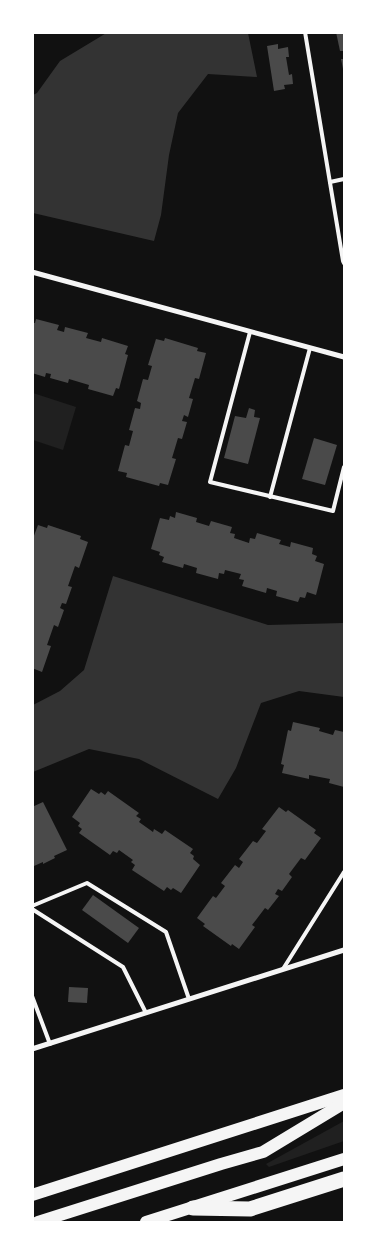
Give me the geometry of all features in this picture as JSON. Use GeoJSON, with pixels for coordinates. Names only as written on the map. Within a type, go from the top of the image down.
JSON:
{"type":"FeatureCollection","features":[{"type":"Feature","properties":{"kind":"highway"},"geometry":{"type":"LineString","coordinates":[[193,1208],[250,1209],[344,1179]]}},
{"type":"Feature","properties":{"kind":"main road"},"geometry":{"type":"LineString","coordinates":[[32,1195],[344,1095]]}},
{"type":"Feature","properties":{"kind":"main road"},"geometry":{"type":"LineString","coordinates":[[38,1222],[264,1152],[344,1103]]}},
{"type":"Feature","properties":{"kind":"main road"},"geometry":{"type":"LineString","coordinates":[[146,1222],[344,1159]]}},
{"type":"Feature","properties":{"kind":"main road"},"geometry":{"type":"LineString","coordinates":[[32,1187],[61,1186]]}},
{"type":"Feature","properties":{"kind":"street"},"geometry":{"type":"LineString","coordinates":[[32,272],[344,357]]}},
{"type":"Feature","properties":{"kind":"street"},"geometry":{"type":"LineString","coordinates":[[32,1049],[344,950]]}},
{"type":"Feature","properties":{"kind":"lane"},"geometry":{"type":"LineString","coordinates":[[305,32],[344,263]]}},
{"type":"Feature","properties":{"kind":"lane"},"geometry":{"type":"LineString","coordinates":[[330,182],[344,180]]}},
{"type":"Feature","properties":{"kind":"lane"},"geometry":{"type":"LineString","coordinates":[[250,332],[210,482],[332,511],[344,467]]}},
{"type":"Feature","properties":{"kind":"lane"},"geometry":{"type":"LineString","coordinates":[[270,497],[310,348]]}},
{"type":"Feature","properties":{"kind":"lane"},"geometry":{"type":"LineString","coordinates":[[283,969],[344,872]]}},
{"type":"Feature","properties":{"kind":"lane"},"geometry":{"type":"LineString","coordinates":[[32,907],[86,883],[166,932],[189,999]]}},
{"type":"Feature","properties":{"kind":"lane"},"geometry":{"type":"LineString","coordinates":[[32,907],[123,967],[146,1013]]}},
{"type":"Feature","properties":{"kind":"lane"},"geometry":{"type":"LineString","coordinates":[[32,996],[50,1044]]}},
{"type":"Feature","properties":{"kind":"shaded area"},"geometry":{"type":"Polygon","coordinates":[[[108,32],[248,33],[257,77],[208,74],[178,113],[169,155],[161,215],[154,241],[33,213],[33,95],[37,93],[60,61],[108,32]]]}},
{"type":"Feature","properties":{"kind":"shaded area"},"geometry":{"type":"Polygon","coordinates":[[[33,393],[76,407],[63,450],[33,440],[33,393]]]}},
{"type":"Feature","properties":{"kind":"shaded area"},"geometry":{"type":"Polygon","coordinates":[[[113,576],[268,625],[344,623],[344,697],[299,691],[261,703],[236,768],[218,799],[139,759],[89,749],[33,772],[33,705],[60,691],[84,670],[113,576]]]}},
{"type":"Feature","properties":{"kind":"shaded area"},"geometry":{"type":"Polygon","coordinates":[[[344,1121],[344,1141],[269,1167],[266,1164],[344,1121]]]}},
{"type":"Feature","properties":{"kind":"building"},"geometry":{"type":"Polygon","coordinates":[[[336,32],[344,32],[344,51],[340,51],[336,32]]]}},
{"type":"Feature","properties":{"kind":"building"},"geometry":{"type":"Polygon","coordinates":[[[278,44],[278,49],[288,47],[289,57],[286,57],[289,75],[292,74],[293,84],[284,85],[285,89],[274,91],[267,46],[278,44]]]}},
{"type":"Feature","properties":{"kind":"building"},"geometry":{"type":"Polygon","coordinates":[[[341,59],[344,59],[344,74],[341,59]]]}},
{"type":"Feature","properties":{"kind":"building"},"geometry":{"type":"Polygon","coordinates":[[[36,319],[59,325],[57,330],[64,332],[65,327],[88,333],[86,338],[101,342],[102,338],[128,346],[125,354],[128,355],[119,389],[116,388],[113,396],[88,389],[89,385],[69,379],[68,383],[50,378],[51,374],[46,373],[45,377],[32,373],[32,323],[35,323],[36,319]]]}},
{"type":"Feature","properties":{"kind":"building"},"geometry":{"type":"Polygon","coordinates":[[[165,338],[198,348],[197,351],[206,353],[199,379],[195,378],[189,398],[193,399],[188,417],[184,415],[182,421],[187,422],[182,439],[178,438],[172,458],[176,459],[168,485],[160,483],[159,486],[126,477],[127,473],[118,471],[125,445],[129,446],[133,431],[129,430],[135,408],[140,409],[141,403],[137,401],[143,379],[148,380],[152,366],[148,365],[156,339],[164,341],[165,338]]]}},
{"type":"Feature","properties":{"kind":"building"},"geometry":{"type":"Polygon","coordinates":[[[249,408],[255,410],[254,417],[260,418],[248,464],[224,458],[235,416],[246,418],[249,408]]]}},
{"type":"Feature","properties":{"kind":"building"},"geometry":{"type":"Polygon","coordinates":[[[314,438],[337,445],[325,485],[302,479],[314,438]]]}},
{"type":"Feature","properties":{"kind":"building"},"geometry":{"type":"Polygon","coordinates":[[[176,512],[197,518],[196,522],[209,526],[211,521],[232,527],[230,533],[235,534],[234,538],[249,543],[250,538],[255,539],[257,533],[281,540],[279,544],[290,547],[291,542],[313,548],[312,554],[317,556],[315,561],[324,564],[316,595],[307,592],[305,598],[300,597],[298,602],[276,596],[277,591],[267,588],[266,593],[242,586],[244,580],[239,579],[241,574],[225,570],[224,574],[219,573],[218,579],[196,573],[197,568],[184,564],[183,568],[162,562],[164,557],[159,555],[160,552],[151,549],[160,518],[169,520],[170,516],[175,518],[176,512]]]}},
{"type":"Feature","properties":{"kind":"building"},"geometry":{"type":"Polygon","coordinates":[[[38,525],[47,528],[48,525],[81,536],[80,539],[88,542],[79,568],[75,566],[68,586],[72,587],[66,604],[62,603],[60,608],[64,610],[58,627],[54,625],[47,645],[51,646],[42,672],[32,668],[32,541],[38,525]]]}},
{"type":"Feature","properties":{"kind":"building"},"geometry":{"type":"Polygon","coordinates":[[[293,722],[320,728],[319,731],[333,735],[335,730],[344,732],[344,787],[329,783],[330,779],[309,775],[309,779],[282,773],[284,765],[281,764],[288,730],[291,731],[293,722]]]}},
{"type":"Feature","properties":{"kind":"building"},"geometry":{"type":"Polygon","coordinates":[[[91,789],[105,795],[108,791],[139,813],[136,816],[141,819],[139,822],[153,832],[154,829],[162,834],[165,830],[193,849],[190,853],[194,856],[193,859],[200,865],[181,893],[167,887],[164,891],[132,870],[135,865],[131,862],[133,860],[119,850],[117,853],[113,851],[110,855],[79,833],[82,829],[78,826],[80,823],[72,817],[91,789]]]}},
{"type":"Feature","properties":{"kind":"building"},"geometry":{"type":"Polygon","coordinates":[[[43,802],[67,850],[43,864],[43,862],[34,866],[32,864],[32,807],[43,802]]]}},
{"type":"Feature","properties":{"kind":"building"},"geometry":{"type":"Polygon","coordinates":[[[279,807],[286,812],[288,810],[316,830],[314,833],[321,838],[305,860],[301,858],[289,874],[292,877],[282,891],[278,889],[275,894],[279,896],[268,910],[265,908],[252,925],[255,927],[239,949],[232,944],[231,946],[203,926],[205,924],[197,918],[213,896],[216,898],[225,886],[221,883],[235,865],[239,868],[243,862],[239,859],[253,841],[257,843],[266,831],[262,829],[279,807]]]}},
{"type":"Feature","properties":{"kind":"building"},"geometry":{"type":"Polygon","coordinates":[[[93,895],[139,928],[128,943],[82,910],[93,895]]]}},
{"type":"Feature","properties":{"kind":"building"},"geometry":{"type":"Polygon","coordinates":[[[69,987],[88,988],[87,1003],[68,1002],[69,987]]]}}]}
